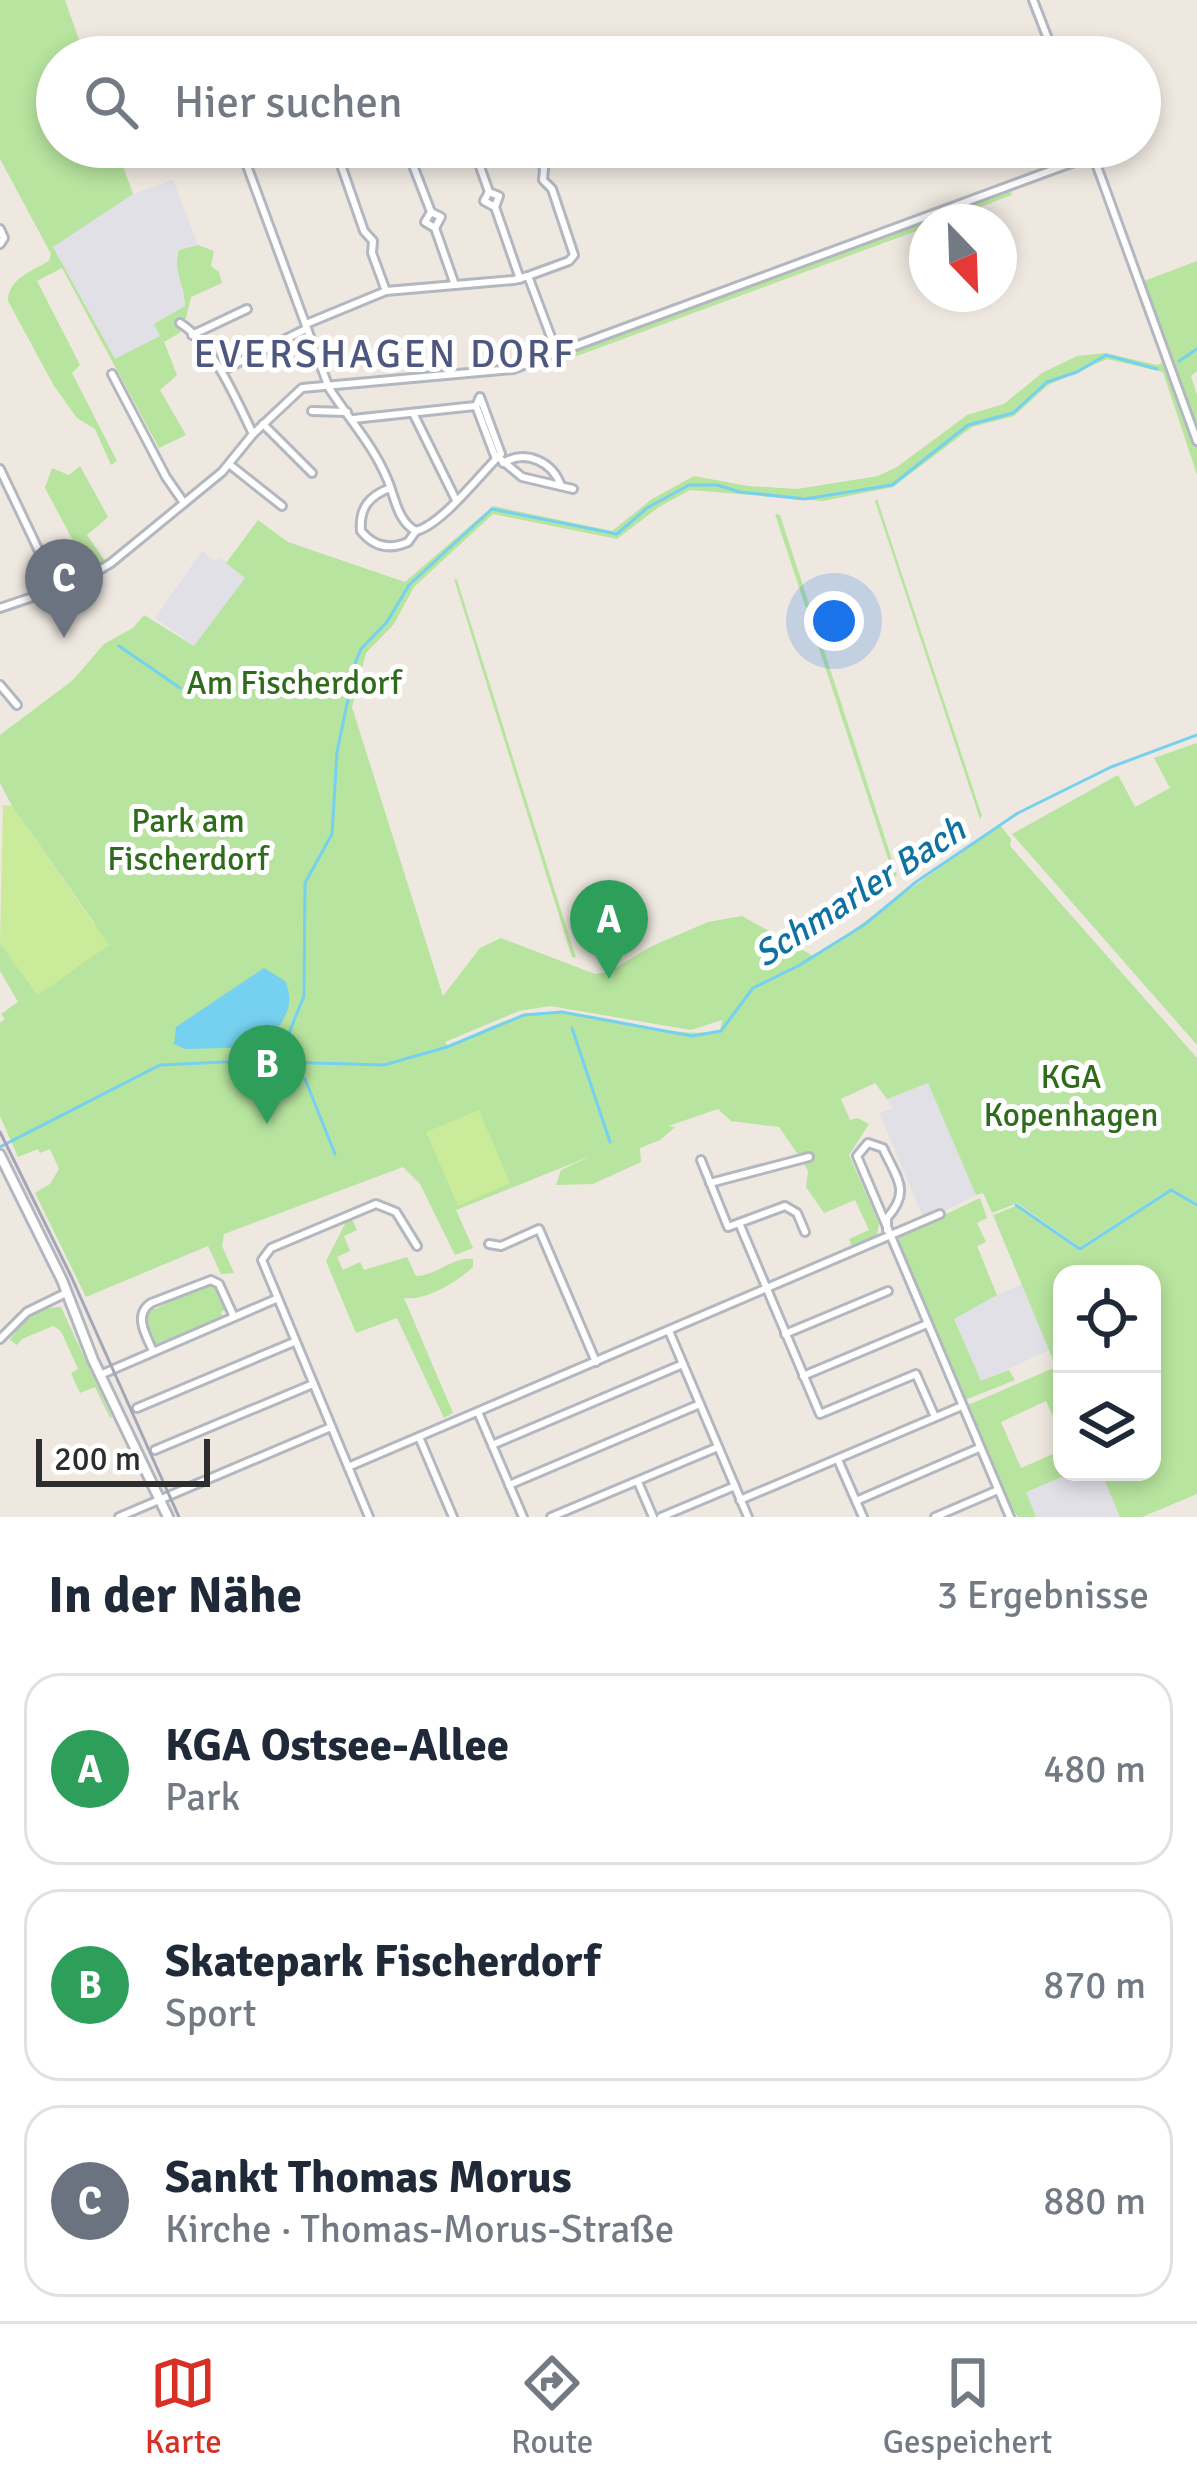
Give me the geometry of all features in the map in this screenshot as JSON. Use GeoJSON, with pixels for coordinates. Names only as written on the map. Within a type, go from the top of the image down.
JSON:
{"type":"FeatureCollection","features":[{"type":"Feature","properties":{"kind":"main road"},"geometry":{"type":"LineString","coordinates":[[0,1155],[163,1510]]}},
{"type":"Feature","properties":{"kind":"street"},"geometry":{"type":"LineString","coordinates":[[1033,0],[1047,36]]}},
{"type":"Feature","properties":{"kind":"street"},"geometry":{"type":"LineString","coordinates":[[247,168],[327,383],[390,488],[404,524],[416,531]]}},
{"type":"Feature","properties":{"kind":"street"},"geometry":{"type":"LineString","coordinates":[[342,168],[364,231],[373,241],[372,254],[386,291]]}},
{"type":"Feature","properties":{"kind":"street"},"geometry":{"type":"LineString","coordinates":[[414,168],[430,212],[425,222],[435,228],[455,285]]}},
{"type":"Feature","properties":{"kind":"street"},"geometry":{"type":"LineString","coordinates":[[480,168],[489,192],[484,201],[494,207],[557,353]]}},
{"type":"Feature","properties":{"kind":"street"},"geometry":{"type":"LineString","coordinates":[[222,370],[386,291],[524,277],[568,261],[574,255],[552,189],[543,180],[544,168]]}},
{"type":"Feature","properties":{"kind":"street"},"geometry":{"type":"LineString","coordinates":[[0,608],[108,566],[229,464],[296,391],[327,383],[412,381],[506,371],[1047,168]]}},
{"type":"Feature","properties":{"kind":"street"},"geometry":{"type":"LineString","coordinates":[[1098,168],[1197,441]]}},
{"type":"Feature","properties":{"kind":"street"},"geometry":{"type":"LineString","coordinates":[[0,229],[4,238],[0,244]]}},
{"type":"Feature","properties":{"kind":"street"},"geometry":{"type":"LineString","coordinates":[[192,334],[247,309]]}},
{"type":"Feature","properties":{"kind":"street"},"geometry":{"type":"LineString","coordinates":[[180,323],[222,370],[253,434]]}},
{"type":"Feature","properties":{"kind":"street"},"geometry":{"type":"LineString","coordinates":[[112,374],[184,503]]}},
{"type":"Feature","properties":{"kind":"street"},"geometry":{"type":"LineString","coordinates":[[312,411],[413,413],[476,406],[480,397],[501,454],[499,460],[428,527],[403,544],[387,547],[371,542],[361,531],[360,518],[369,499],[390,488]]}},
{"type":"Feature","properties":{"kind":"street"},"geometry":{"type":"LineString","coordinates":[[413,413],[455,500]]}},
{"type":"Feature","properties":{"kind":"street"},"geometry":{"type":"LineString","coordinates":[[262,424],[312,473]]}},
{"type":"Feature","properties":{"kind":"street"},"geometry":{"type":"LineString","coordinates":[[499,460],[522,477],[573,489]]}},
{"type":"Feature","properties":{"kind":"street"},"geometry":{"type":"LineString","coordinates":[[499,460],[541,461],[562,486]]}},
{"type":"Feature","properties":{"kind":"street"},"geometry":{"type":"LineString","coordinates":[[229,464],[282,506]]}},
{"type":"Feature","properties":{"kind":"street"},"geometry":{"type":"LineString","coordinates":[[0,469],[56,590]]}},
{"type":"Feature","properties":{"kind":"street"},"geometry":{"type":"LineString","coordinates":[[0,685],[17,705]]}},
{"type":"Feature","properties":{"kind":"street"},"geometry":{"type":"LineString","coordinates":[[889,1234],[887,1218],[900,1204],[902,1192],[883,1148],[868,1143],[857,1156],[889,1234],[927,1324],[1010,1517]]}},
{"type":"Feature","properties":{"kind":"street"},"geometry":{"type":"LineString","coordinates":[[710,1183],[809,1157]]}},
{"type":"Feature","properties":{"kind":"street"},"geometry":{"type":"LineString","coordinates":[[701,1160],[728,1227],[785,1206],[797,1213],[805,1232]]}},
{"type":"Feature","properties":{"kind":"street"},"geometry":{"type":"LineString","coordinates":[[368,1517],[262,1266],[265,1253],[376,1204],[396,1212],[417,1246]]}},
{"type":"Feature","properties":{"kind":"street"},"geometry":{"type":"LineString","coordinates":[[348,1467],[940,1214]]}},
{"type":"Feature","properties":{"kind":"street"},"geometry":{"type":"LineString","coordinates":[[739,1222],[820,1414],[916,1374],[935,1417]]}},
{"type":"Feature","properties":{"kind":"street"},"geometry":{"type":"LineString","coordinates":[[489,1244],[501,1246],[539,1229],[596,1362]]}},
{"type":"Feature","properties":{"kind":"street"},"geometry":{"type":"LineString","coordinates":[[153,1351],[141,1318],[152,1303],[211,1280],[219,1284],[234,1317]]}},
{"type":"Feature","properties":{"kind":"street"},"geometry":{"type":"LineString","coordinates":[[785,1334],[888,1291]]}},
{"type":"Feature","properties":{"kind":"street"},"geometry":{"type":"LineString","coordinates":[[0,1339],[27,1312],[66,1293]]}},
{"type":"Feature","properties":{"kind":"street"},"geometry":{"type":"LineString","coordinates":[[102,1374],[277,1299]]}},
{"type":"Feature","properties":{"kind":"street"},"geometry":{"type":"LineString","coordinates":[[803,1376],[927,1324]]}},
{"type":"Feature","properties":{"kind":"street"},"geometry":{"type":"LineString","coordinates":[[669,1331],[748,1517]]}},
{"type":"Feature","properties":{"kind":"street"},"geometry":{"type":"LineString","coordinates":[[137,1408],[295,1342]]}},
{"type":"Feature","properties":{"kind":"street"},"geometry":{"type":"LineString","coordinates":[[492,1445],[683,1364]]}},
{"type":"Feature","properties":{"kind":"street"},"geometry":{"type":"LineString","coordinates":[[155,1450],[313,1384]]}},
{"type":"Feature","properties":{"kind":"street"},"geometry":{"type":"LineString","coordinates":[[509,1485],[700,1404]]}},
{"type":"Feature","properties":{"kind":"street"},"geometry":{"type":"LineString","coordinates":[[740,1500],[962,1406]]}},
{"type":"Feature","properties":{"kind":"street"},"geometry":{"type":"LineString","coordinates":[[478,1412],[523,1517]]}},
{"type":"Feature","properties":{"kind":"street"},"geometry":{"type":"LineString","coordinates":[[118,1517],[163,1510],[331,1427]]}},
{"type":"Feature","properties":{"kind":"street"},"geometry":{"type":"LineString","coordinates":[[419,1437],[453,1517]]}},
{"type":"Feature","properties":{"kind":"street"},"geometry":{"type":"LineString","coordinates":[[551,1517],[718,1447]]}},
{"type":"Feature","properties":{"kind":"street"},"geometry":{"type":"LineString","coordinates":[[856,1501],[980,1448]]}},
{"type":"Feature","properties":{"kind":"street"},"geometry":{"type":"LineString","coordinates":[[838,1459],[862,1517]]}},
{"type":"Feature","properties":{"kind":"street"},"geometry":{"type":"LineString","coordinates":[[637,1481],[657,1517],[735,1486]]}},
{"type":"Feature","properties":{"kind":"street"},"geometry":{"type":"LineString","coordinates":[[935,1517],[998,1490]]}},
{"type":"Feature","properties":{"kind":"street"},"geometry":{"type":"LineString","coordinates":[[574,1508],[578,1517]]}},
{"type":"Feature","properties":{"kind":"shaded area"},"geometry":{"type":"Polygon","coordinates":[[[173,180],[198,245],[176,255],[185,306],[155,324],[161,336],[115,360],[53,247],[133,194],[173,180]]]}},
{"type":"Feature","properties":{"kind":"shaded area"},"geometry":{"type":"Polygon","coordinates":[[[202,551],[216,562],[221,558],[246,577],[195,646],[155,618],[202,551]]]}},
{"type":"Feature","properties":{"kind":"shaded area"},"geometry":{"type":"Polygon","coordinates":[[[928,1083],[976,1195],[925,1221],[879,1113],[893,1108],[887,1099],[928,1083]]]}},
{"type":"Feature","properties":{"kind":"shaded area"},"geometry":{"type":"Polygon","coordinates":[[[1022,1284],[1049,1350],[981,1382],[954,1319],[1022,1284]]]}},
{"type":"Feature","properties":{"kind":"shaded area"},"geometry":{"type":"Polygon","coordinates":[[[1053,1481],[1105,1481],[1120,1517],[1036,1517],[1026,1492],[1053,1481]]]}},
{"type":"Feature","properties":{"kind":"green space"},"geometry":{"type":"Polygon","coordinates":[[[0,0],[65,0],[78,36],[36,36],[36,168],[124,168],[133,194],[53,247],[115,359],[160,336],[154,324],[185,306],[179,250],[198,245],[214,251],[211,266],[222,283],[191,297],[186,318],[177,323],[181,332],[164,342],[177,375],[160,390],[186,435],[159,448],[62,268],[37,281],[80,365],[72,373],[117,461],[111,465],[95,429],[77,418],[54,386],[8,301],[16,281],[49,261],[51,254],[0,159],[0,0]]]}},
{"type":"Feature","properties":{"kind":"green space"},"geometry":{"type":"Polygon","coordinates":[[[1007,183],[1012,195],[988,204],[950,204],[1007,183]]]}},
{"type":"Feature","properties":{"kind":"green space"},"geometry":{"type":"Polygon","coordinates":[[[909,219],[909,234],[558,363],[553,351],[909,219]]]}},
{"type":"Feature","properties":{"kind":"green space"},"geometry":{"type":"Polygon","coordinates":[[[1197,261],[1197,371],[1191,376],[1197,395],[1197,475],[1163,372],[1107,359],[1048,385],[1014,416],[972,427],[893,487],[823,501],[690,490],[617,539],[493,514],[414,587],[394,624],[366,653],[352,707],[443,996],[480,948],[501,938],[595,974],[708,922],[742,916],[815,957],[1000,825],[1011,839],[1010,846],[1197,1058],[1197,1203],[1168,1190],[1080,1247],[1017,1203],[992,1213],[983,1193],[976,1195],[928,1083],[887,1099],[875,1083],[841,1099],[850,1120],[858,1118],[869,1124],[849,1155],[879,1223],[877,1235],[852,1247],[849,1239],[869,1230],[855,1200],[824,1213],[806,1187],[808,1171],[779,1127],[731,1121],[718,1109],[668,1126],[675,1127],[640,1148],[641,1162],[593,1184],[556,1185],[561,1170],[591,1156],[456,1210],[473,1248],[455,1255],[420,1184],[403,1167],[224,1234],[222,1246],[234,1273],[221,1274],[208,1246],[86,1297],[35,1193],[50,1184],[59,1169],[50,1149],[18,1157],[0,1116],[0,1023],[5,1019],[1,1014],[18,1002],[0,971],[0,943],[38,995],[95,924],[0,783],[0,735],[73,680],[104,644],[133,628],[144,615],[194,646],[245,578],[226,563],[258,520],[288,542],[405,582],[493,506],[612,531],[652,499],[694,476],[797,489],[878,476],[967,415],[1004,404],[1042,373],[1077,356],[1105,353],[1157,365],[1172,359],[1144,281],[1197,261]],[[550,1006],[519,1011],[445,1042],[448,1046],[506,1021],[550,1012],[696,1033],[720,1031],[722,1020],[691,1030],[550,1006]]]}},
{"type":"Feature","properties":{"kind":"green space"},"geometry":{"type":"Polygon","coordinates":[[[80,466],[108,517],[87,535],[105,561],[83,574],[85,563],[45,488],[52,468],[69,475],[80,466]]]}},
{"type":"Feature","properties":{"kind":"green space"},"geometry":{"type":"Polygon","coordinates":[[[875,501],[982,816],[980,819],[875,501]]]}},
{"type":"Feature","properties":{"kind":"green space"},"geometry":{"type":"Polygon","coordinates":[[[775,514],[780,515],[894,877],[775,514]]]}},
{"type":"Feature","properties":{"kind":"green space"},"geometry":{"type":"Polygon","coordinates":[[[457,580],[576,958],[572,957],[457,580]]]}},
{"type":"Feature","properties":{"kind":"green space"},"geometry":{"type":"Polygon","coordinates":[[[1197,743],[1197,1045],[1012,834],[1118,775],[1135,807],[1170,788],[1154,758],[1197,743]]]}},
{"type":"Feature","properties":{"kind":"green space"},"geometry":{"type":"Polygon","coordinates":[[[3,805],[12,806],[109,945],[38,995],[0,943],[3,805]]]}},
{"type":"Feature","properties":{"kind":"green space"},"geometry":{"type":"Polygon","coordinates":[[[479,1110],[510,1183],[458,1206],[426,1132],[479,1110]]]}},
{"type":"Feature","properties":{"kind":"green space"},"geometry":{"type":"Polygon","coordinates":[[[1171,1191],[1197,1206],[1197,1494],[1142,1517],[1120,1517],[1105,1481],[1161,1481],[1161,1265],[1053,1265],[1053,1360],[993,1215],[1016,1206],[1080,1250],[1171,1191]]]}},
{"type":"Feature","properties":{"kind":"green space"},"geometry":{"type":"Polygon","coordinates":[[[980,1198],[987,1218],[977,1223],[986,1242],[977,1246],[997,1295],[954,1319],[981,1381],[1009,1370],[1015,1380],[965,1400],[898,1240],[980,1198]]]}},
{"type":"Feature","properties":{"kind":"green space"},"geometry":{"type":"Polygon","coordinates":[[[352,1219],[357,1230],[344,1236],[350,1251],[337,1257],[343,1270],[360,1262],[364,1270],[407,1257],[416,1276],[473,1259],[473,1267],[450,1284],[422,1297],[404,1298],[453,1413],[444,1418],[397,1318],[356,1333],[326,1261],[352,1219]]]}},
{"type":"Feature","properties":{"kind":"green space"},"geometry":{"type":"Polygon","coordinates":[[[206,1284],[218,1290],[227,1309],[221,1312],[223,1316],[154,1345],[145,1312],[206,1284]]]}},
{"type":"Feature","properties":{"kind":"green space"},"geometry":{"type":"Polygon","coordinates":[[[61,1307],[110,1418],[95,1387],[80,1393],[71,1373],[78,1369],[61,1331],[53,1326],[17,1345],[10,1340],[31,1317],[61,1307]]]}},
{"type":"Feature","properties":{"kind":"green space"},"geometry":{"type":"Polygon","coordinates":[[[1053,1368],[1053,1416],[1046,1401],[1001,1422],[1021,1468],[1053,1454],[1053,1481],[1026,1492],[1036,1517],[1018,1517],[1006,1500],[966,1406],[1053,1368]]]}},
{"type":"Feature","properties":{"kind":"water"},"geometry":{"type":"Polygon","coordinates":[[[264,968],[285,981],[289,1000],[280,1025],[261,1047],[185,1049],[174,1044],[176,1027],[264,968]]]}},
{"type":"Feature","properties":{"kind":"waterway"},"geometry":{"type":"LineString","coordinates":[[1179,361],[1197,349]]}},
{"type":"Feature","properties":{"kind":"waterway"},"geometry":{"type":"LineString","coordinates":[[263,1063],[287,1038],[304,996],[305,883],[332,834],[337,752],[356,661],[409,585],[492,509],[617,534],[647,508],[689,485],[805,499],[892,485],[968,425],[1013,413],[1047,382],[1106,355],[1157,369]]}},
{"type":"Feature","properties":{"kind":"waterway"},"geometry":{"type":"LineString","coordinates":[[119,646],[180,688]]}},
{"type":"Feature","properties":{"kind":"waterway","name":"Schmarler Bach"},"geometry":{"type":"LineString","coordinates":[[0,1147],[160,1065],[246,1061],[384,1065],[447,1047],[524,1015],[562,1012],[692,1036],[721,1031],[753,988],[864,925],[916,882],[1018,813],[1111,767],[1197,735]]}},
{"type":"Feature","properties":{"kind":"waterway"},"geometry":{"type":"LineString","coordinates":[[572,1028],[610,1142]]}},
{"type":"Feature","properties":{"kind":"waterway"},"geometry":{"type":"LineString","coordinates":[[305,1079],[335,1154]]}},
{"type":"Feature","properties":{"kind":"waterway"},"geometry":{"type":"LineString","coordinates":[[1016,1205],[1080,1249],[1171,1190],[1197,1205]]}},
{"type":"Feature","properties":{"kind":"tram line"},"geometry":{"type":"LineString","coordinates":[[0,1132],[71,1276],[179,1517]]}},
{"type":"Feature","properties":{"kind":"place","name":"Sankt Thomas Morus"},"geometry":{"type":"Point","coordinates":[64,638]}},
{"type":"Feature","properties":{"kind":"place","name":"KGA Ostsee-Allee"},"geometry":{"type":"Point","coordinates":[609,979]}},
{"type":"Feature","properties":{"kind":"place","name":"Skatepark Fischerdorf"},"geometry":{"type":"Point","coordinates":[267,1124]}},
{"type":"Feature","properties":{"kind":"district","name":"EVERSHAGEN DORF"},"geometry":{"type":"Point","coordinates":[385,353]}},
{"type":"Feature","properties":{"kind":"park label","name":"Am Fischerdorf"},"geometry":{"type":"Point","coordinates":[294,682]}},
{"type":"Feature","properties":{"kind":"park label","name":"Park am Fischerdorf"},"geometry":{"type":"Point","coordinates":[188,839]}},
{"type":"Feature","properties":{"kind":"park label","name":"KGA Kopenhagen"},"geometry":{"type":"Point","coordinates":[1071,1095]}}]}
